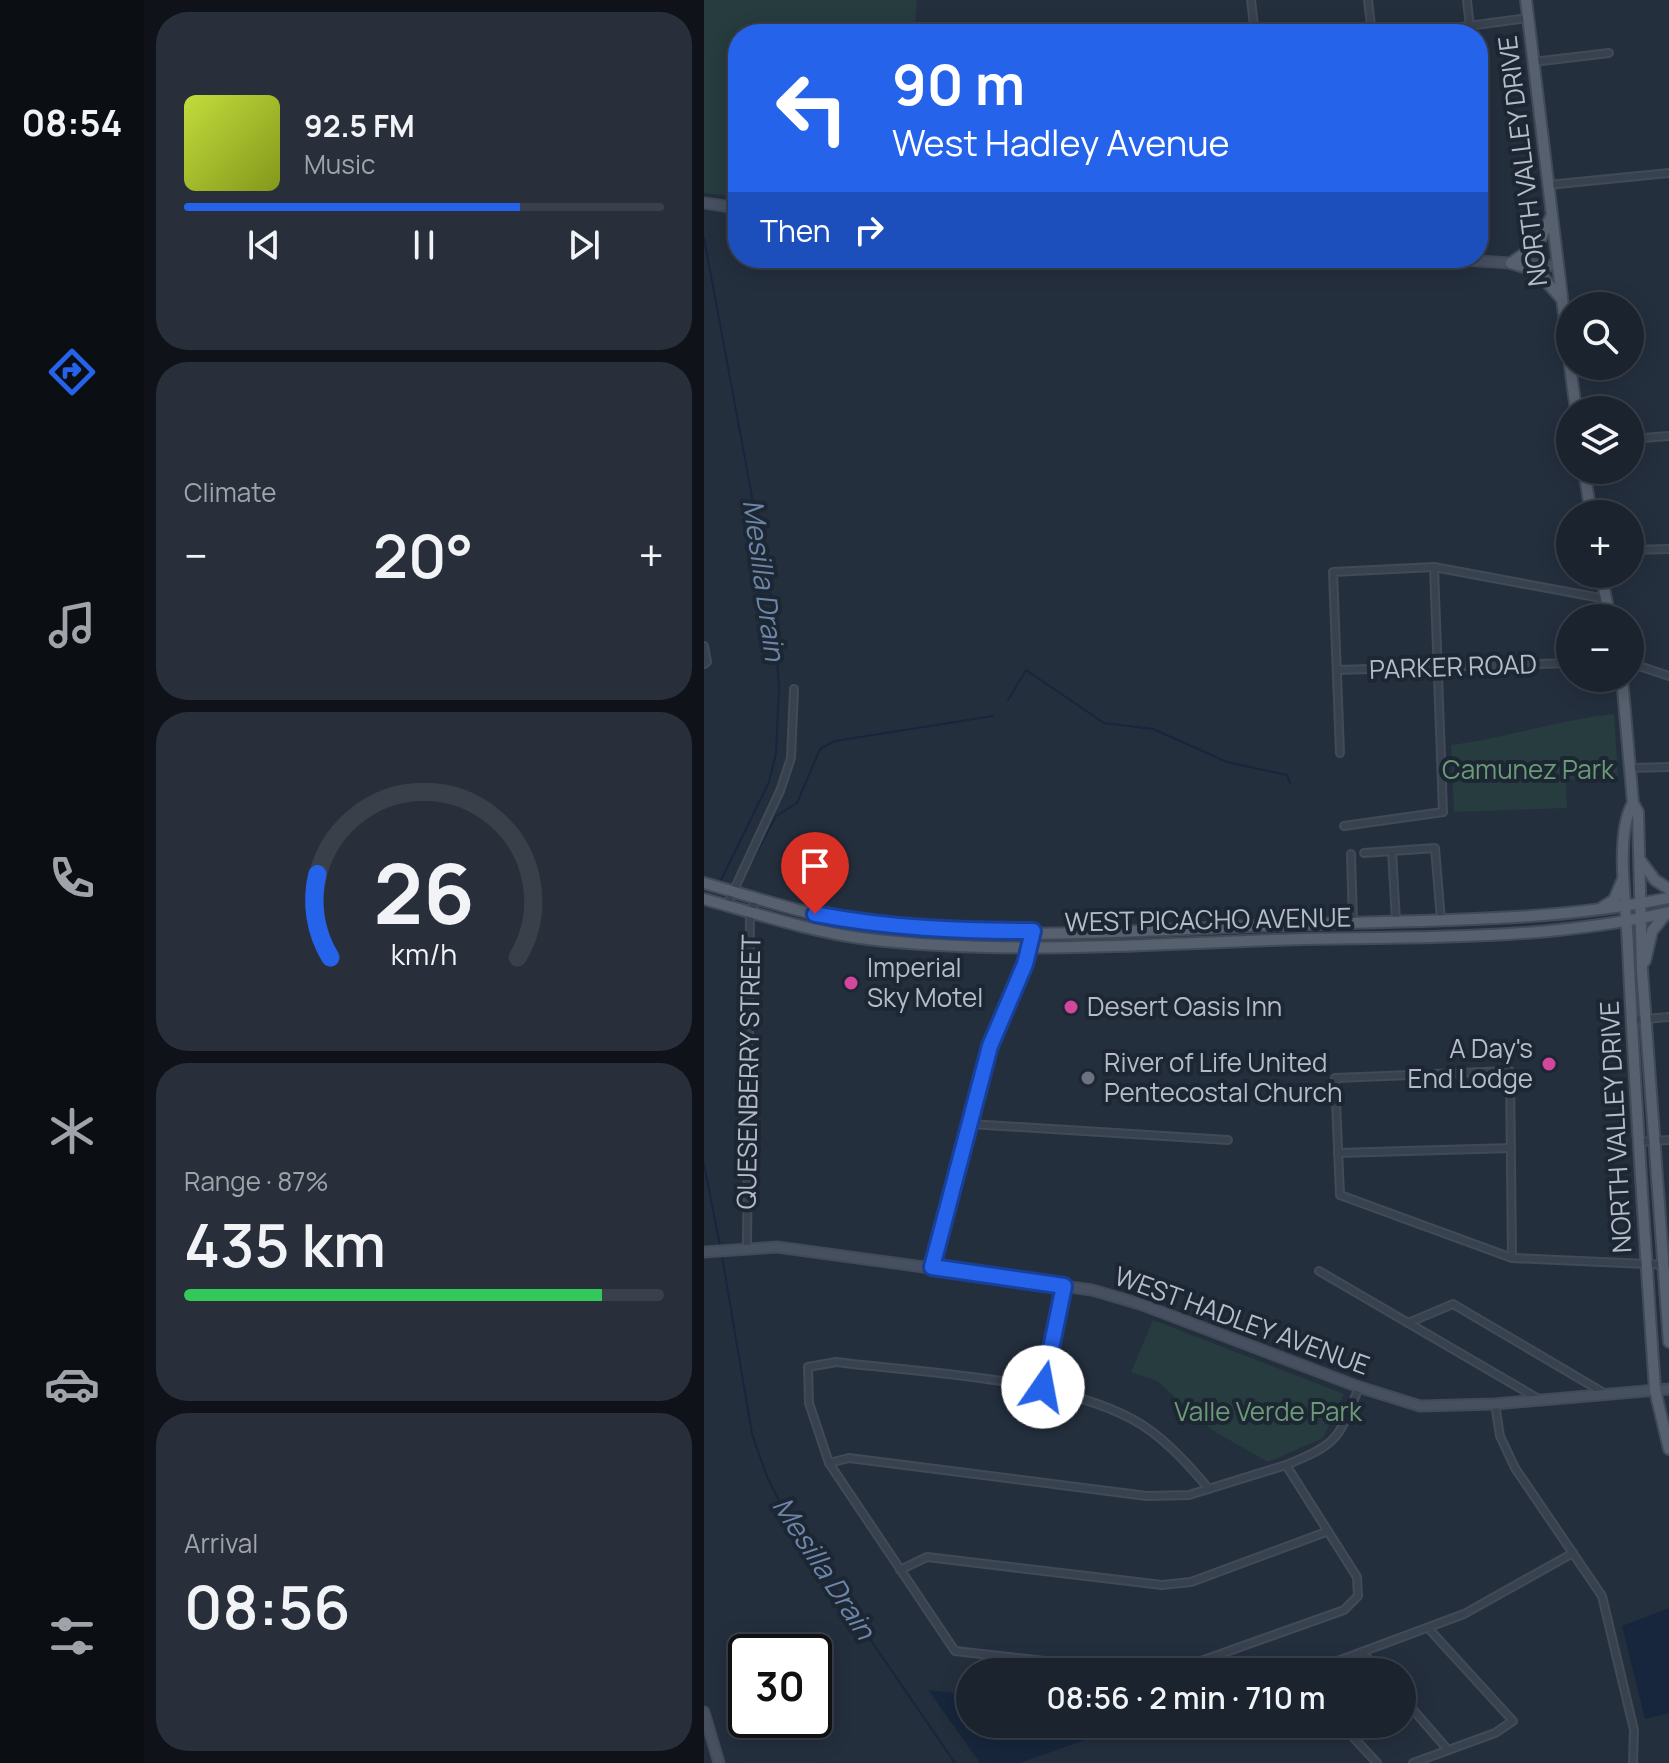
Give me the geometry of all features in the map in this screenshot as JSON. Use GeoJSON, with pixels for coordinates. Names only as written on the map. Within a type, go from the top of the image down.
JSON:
{"type":"FeatureCollection","features":[{"type":"Feature","properties":{"kind":"main road","name":"NORTH VALLEY DRIVE"},"geometry":{"type":"LineString","coordinates":[[1526,0],[1561,292]]}},
{"type":"Feature","properties":{"kind":"main road"},"geometry":{"type":"LineString","coordinates":[[1511,263],[1538,244],[1552,215]]}},
{"type":"Feature","properties":{"kind":"main road"},"geometry":{"type":"LineString","coordinates":[[1511,263],[1537,271],[1556,292]]}},
{"type":"Feature","properties":{"kind":"main road"},"geometry":{"type":"LineString","coordinates":[[1604,588],[1607,604]]}},
{"type":"Feature","properties":{"kind":"main road","name":"NORTH VALLEY DRIVE"},"geometry":{"type":"LineString","coordinates":[[1623,692],[1633,803],[1638,812],[1638,904],[1669,1342]]}},
{"type":"Feature","properties":{"kind":"main road","name":"NORTH VALLEY DRIVE"},"geometry":{"type":"LineString","coordinates":[[1633,803],[1627,813],[1624,873],[1632,1020],[1655,1390],[1669,1449]]}},
{"type":"Feature","properties":{"kind":"main road"},"geometry":{"type":"LineString","coordinates":[[1638,854],[1652,878],[1669,889]]}},
{"type":"Feature","properties":{"kind":"main road"},"geometry":{"type":"LineString","coordinates":[[1599,910],[1614,900],[1624,873]]}},
{"type":"Feature","properties":{"kind":"main road","name":"WEST PICACHO AVENUE"},"geometry":{"type":"LineString","coordinates":[[704,883],[872,925],[933,931],[1441,920],[1599,910],[1669,898]]}},
{"type":"Feature","properties":{"kind":"main road","name":"WEST PICACHO AVENUE"},"geometry":{"type":"LineString","coordinates":[[704,899],[864,938],[960,946],[1510,935],[1627,922],[1668,912]]}},
{"type":"Feature","properties":{"kind":"main road"},"geometry":{"type":"LineString","coordinates":[[1642,970],[1652,931],[1668,912]]}},
{"type":"Feature","properties":{"kind":"main road"},"geometry":{"type":"LineString","coordinates":[[1606,925],[1617,930],[1628,947]]}},
{"type":"Feature","properties":{"kind":"street"},"geometry":{"type":"LineString","coordinates":[[1251,0],[1254,24]]}},
{"type":"Feature","properties":{"kind":"street"},"geometry":{"type":"LineString","coordinates":[[1368,0],[1371,24]]}},
{"type":"Feature","properties":{"kind":"street"},"geometry":{"type":"LineString","coordinates":[[1467,1],[1470,24]]}},
{"type":"Feature","properties":{"kind":"street"},"geometry":{"type":"LineString","coordinates":[[1488,26],[1528,18]]}},
{"type":"Feature","properties":{"kind":"street"},"geometry":{"type":"LineString","coordinates":[[1533,62],[1609,53]]}},
{"type":"Feature","properties":{"kind":"street"},"geometry":{"type":"LineString","coordinates":[[1548,185],[1669,173]]}},
{"type":"Feature","properties":{"kind":"street"},"geometry":{"type":"LineString","coordinates":[[704,203],[728,207]]}},
{"type":"Feature","properties":{"kind":"street"},"geometry":{"type":"LineString","coordinates":[[1488,262],[1557,266]]}},
{"type":"Feature","properties":{"kind":"street"},"geometry":{"type":"LineString","coordinates":[[1644,438],[1669,436]]}},
{"type":"Feature","properties":{"kind":"street"},"geometry":{"type":"LineString","coordinates":[[1644,550],[1669,549]]}},
{"type":"Feature","properties":{"kind":"street"},"geometry":{"type":"LineString","coordinates":[[1344,826],[1443,812],[1434,567]]}},
{"type":"Feature","properties":{"kind":"street"},"geometry":{"type":"LineString","coordinates":[[1340,753],[1333,572],[1434,567],[1606,599]]}},
{"type":"Feature","properties":{"kind":"street"},"geometry":{"type":"LineString","coordinates":[[704,646],[707,662],[704,664]]}},
{"type":"Feature","properties":{"kind":"street","name":"PARKER ROAD"},"geometry":{"type":"LineString","coordinates":[[1337,670],[1556,663]]}},
{"type":"Feature","properties":{"kind":"street"},"geometry":{"type":"LineString","coordinates":[[1644,668],[1669,676]]}},
{"type":"Feature","properties":{"kind":"street"},"geometry":{"type":"LineString","coordinates":[[727,905],[780,791],[791,758],[794,689]]}},
{"type":"Feature","properties":{"kind":"street"},"geometry":{"type":"LineString","coordinates":[[1630,768],[1669,767]]}},
{"type":"Feature","properties":{"kind":"street"},"geometry":{"type":"LineString","coordinates":[[1364,853],[1435,848],[1441,920]]}},
{"type":"Feature","properties":{"kind":"street"},"geometry":{"type":"LineString","coordinates":[[1392,851],[1396,921]]}},
{"type":"Feature","properties":{"kind":"street"},"geometry":{"type":"LineString","coordinates":[[1351,854],[1353,923]]}},
{"type":"Feature","properties":{"kind":"street","name":"QUESENBERRY STREET"},"geometry":{"type":"LineString","coordinates":[[747,1247],[750,912],[757,898]]}},
{"type":"Feature","properties":{"kind":"street"},"geometry":{"type":"LineString","coordinates":[[932,1267],[990,1046],[1032,946],[1033,931]]}},
{"type":"Feature","properties":{"kind":"street"},"geometry":{"type":"LineString","coordinates":[[1632,1020],[1669,1017]]}},
{"type":"Feature","properties":{"kind":"street"},"geometry":{"type":"LineString","coordinates":[[1512,1258],[1510,1071],[1335,1078],[1340,1195],[1512,1258],[1666,1266]]}},
{"type":"Feature","properties":{"kind":"street"},"geometry":{"type":"LineString","coordinates":[[970,1124],[1228,1140]]}},
{"type":"Feature","properties":{"kind":"street"},"geometry":{"type":"LineString","coordinates":[[1639,1142],[1669,1140]]}},
{"type":"Feature","properties":{"kind":"street"},"geometry":{"type":"LineString","coordinates":[[1338,1153],[1511,1148]]}},
{"type":"Feature","properties":{"kind":"street","name":"WEST HADLEY AVENUE"},"geometry":{"type":"LineString","coordinates":[[704,1252],[747,1247],[785,1248],[1064,1286],[1140,1304],[1359,1387],[1420,1406],[1495,1404],[1669,1389]]}},
{"type":"Feature","properties":{"kind":"street"},"geometry":{"type":"LineString","coordinates":[[1319,1271],[1540,1400]]}},
{"type":"Feature","properties":{"kind":"street"},"geometry":{"type":"LineString","coordinates":[[1043,1387],[1064,1286]]}},
{"type":"Feature","properties":{"kind":"street"},"geometry":{"type":"LineString","coordinates":[[1408,1323],[1453,1304],[1607,1395]]}},
{"type":"Feature","properties":{"kind":"street"},"geometry":{"type":"LineString","coordinates":[[1018,1658],[955,1651],[829,1463],[809,1403],[808,1367],[836,1362],[1043,1387],[1132,1419],[1186,1462],[1209,1489]]}},
{"type":"Feature","properties":{"kind":"street"},"geometry":{"type":"LineString","coordinates":[[829,1463],[849,1458],[1147,1496],[1189,1495],[1286,1465],[1325,1449],[1339,1436],[1359,1387]]}},
{"type":"Feature","properties":{"kind":"street"},"geometry":{"type":"LineString","coordinates":[[1495,1404],[1500,1436],[1515,1468],[1602,1596],[1634,1730],[1633,1763]]}},
{"type":"Feature","properties":{"kind":"street"},"geometry":{"type":"LineString","coordinates":[[1209,1658],[1344,1610],[1358,1596],[1357,1577],[1286,1465]]}},
{"type":"Feature","properties":{"kind":"street"},"geometry":{"type":"LineString","coordinates":[[900,1570],[927,1557],[1162,1585],[1191,1582],[1326,1532]]}},
{"type":"Feature","properties":{"kind":"street"},"geometry":{"type":"LineString","coordinates":[[1352,1658],[1464,1614],[1573,1553]]}},
{"type":"Feature","properties":{"kind":"street"},"geometry":{"type":"LineString","coordinates":[[1413,1763],[1495,1733],[1513,1721],[1429,1629]]}},
{"type":"Feature","properties":{"kind":"street"},"geometry":{"type":"LineString","coordinates":[[1364,1654],[1368,1658]]}},
{"type":"Feature","properties":{"kind":"street"},"geometry":{"type":"LineString","coordinates":[[704,1712],[705,1726],[719,1763]]}},
{"type":"Feature","properties":{"kind":"street"},"geometry":{"type":"LineString","coordinates":[[1416,1713],[1448,1750]]}},
{"type":"Feature","properties":{"kind":"street"},"geometry":{"type":"LineString","coordinates":[[1354,1738],[1377,1763]]}},
{"type":"Feature","properties":{"kind":"green space"},"geometry":{"type":"Polygon","coordinates":[[[704,0],[917,0],[915,24],[728,24],[728,196],[704,193],[704,0]]]}},
{"type":"Feature","properties":{"kind":"green space","name":"Camunez Park"},"geometry":{"type":"Polygon","coordinates":[[[1614,714],[1618,776],[1566,780],[1567,808],[1454,812],[1451,745],[1614,714]]]}},
{"type":"Feature","properties":{"kind":"green space","name":"Valle Verde Park"},"geometry":{"type":"Polygon","coordinates":[[[1153,1320],[1344,1394],[1323,1438],[1268,1462],[1212,1430],[1157,1381],[1131,1372],[1153,1320]]]}},
{"type":"Feature","properties":{"kind":"water"},"geometry":{"type":"Polygon","coordinates":[[[1669,1608],[1669,1713],[1645,1719],[1622,1626],[1669,1608]]]}},
{"type":"Feature","properties":{"kind":"water"},"geometry":{"type":"Polygon","coordinates":[[[928,1690],[956,1693],[956,1729],[928,1690]]]}},
{"type":"Feature","properties":{"kind":"water"},"geometry":{"type":"Polygon","coordinates":[[[962,1738],[1091,1738],[1020,1763],[980,1763],[962,1738]]]}},
{"type":"Feature","properties":{"kind":"waterway","name":"Mesilla Drain"},"geometry":{"type":"LineString","coordinates":[[704,238],[774,615],[779,688],[776,753],[769,782],[720,882]]}},
{"type":"Feature","properties":{"kind":"waterway"},"geometry":{"type":"LineString","coordinates":[[1008,700],[1026,670],[1104,723],[1153,729],[1227,762],[1287,775],[1290,783]]}},
{"type":"Feature","properties":{"kind":"waterway"},"geometry":{"type":"LineString","coordinates":[[749,867],[776,816],[797,803],[820,749],[835,741],[993,716]]}},
{"type":"Feature","properties":{"kind":"waterway","name":"Mesilla Drain"},"geometry":{"type":"LineString","coordinates":[[704,1164],[720,1246]]}},
{"type":"Feature","properties":{"kind":"waterway","name":"Mesilla Drain"},"geometry":{"type":"LineString","coordinates":[[722,1256],[752,1434],[768,1479],[791,1524],[955,1763]]}},
{"type":"Feature","properties":{"kind":"place","name":"Imperial Sky Motel"},"geometry":{"type":"Point","coordinates":[851,983]}},
{"type":"Feature","properties":{"kind":"place","name":"Desert Oasis Inn"},"geometry":{"type":"Point","coordinates":[1071,1007]}},
{"type":"Feature","properties":{"kind":"place","name":"A Day's End Lodge"},"geometry":{"type":"Point","coordinates":[1549,1064]}},
{"type":"Feature","properties":{"kind":"place","name":"River of Life United Pentecostal Church"},"geometry":{"type":"Point","coordinates":[1088,1078]}},
{"type":"Feature","properties":{"kind":"route"},"geometry":{"type":"LineString","coordinates":[[815,914],[872,925],[933,931],[1033,931],[1032,946],[990,1046],[932,1267],[1064,1286],[1043,1387]]}}]}
